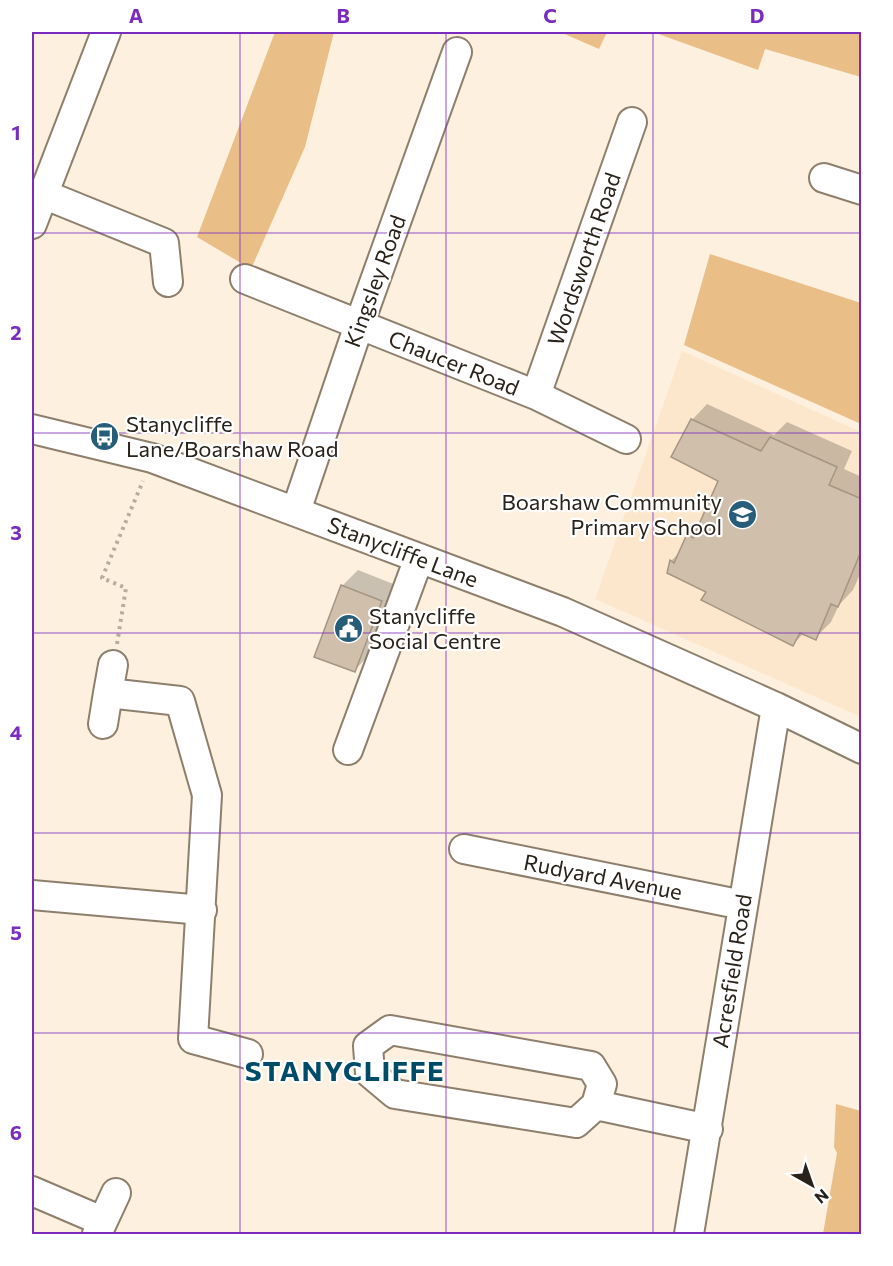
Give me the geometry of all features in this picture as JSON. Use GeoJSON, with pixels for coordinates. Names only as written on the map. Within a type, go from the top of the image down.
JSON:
{"type":"FeatureCollection","features":[{"type":"Feature","properties":{"kind":"street"},"geometry":{"type":"LineString","coordinates":[[32,224],[106,32]]}},
{"type":"Feature","properties":{"kind":"street","name":"Kingsley Road"},"geometry":{"type":"LineString","coordinates":[[296,511],[358,326],[457,52]]}},
{"type":"Feature","properties":{"kind":"street","name":"Wordsworth Road"},"geometry":{"type":"LineString","coordinates":[[536,396],[632,122]]}},
{"type":"Feature","properties":{"kind":"street"},"geometry":{"type":"LineString","coordinates":[[825,178],[861,190]]}},
{"type":"Feature","properties":{"kind":"street"},"geometry":{"type":"LineString","coordinates":[[43,194],[164,243],[168,282]]}},
{"type":"Feature","properties":{"kind":"street","name":"Chaucer Road"},"geometry":{"type":"LineString","coordinates":[[245,279],[536,396],[626,439]]}},
{"type":"Feature","properties":{"kind":"street","name":"Stanycliffe Lane"},"geometry":{"type":"LineString","coordinates":[[32,429],[152,458],[563,612],[776,707],[861,749]]}},
{"type":"Feature","properties":{"kind":"street"},"geometry":{"type":"LineString","coordinates":[[348,750],[419,558]]}},
{"type":"Feature","properties":{"kind":"street"},"geometry":{"type":"LineString","coordinates":[[103,724],[113,665]]}},
{"type":"Feature","properties":{"kind":"street"},"geometry":{"type":"LineString","coordinates":[[108,693],[180,701],[207,795],[193,1039],[248,1054]]}},
{"type":"Feature","properties":{"kind":"street","name":"Acresfield Road"},"geometry":{"type":"LineString","coordinates":[[689,1234],[776,707]]}},
{"type":"Feature","properties":{"kind":"street","name":"Rudyard Avenue"},"geometry":{"type":"LineString","coordinates":[[464,846],[743,905]]}},
{"type":"Feature","properties":{"kind":"street"},"geometry":{"type":"LineString","coordinates":[[32,895],[202,910]]}},
{"type":"Feature","properties":{"kind":"street"},"geometry":{"type":"LineString","coordinates":[[390,1030],[591,1066],[602,1084],[596,1106],[576,1123],[395,1094],[370,1073],[368,1046],[390,1030]]}},
{"type":"Feature","properties":{"kind":"street"},"geometry":{"type":"LineString","coordinates":[[596,1106],[708,1129]]}},
{"type":"Feature","properties":{"kind":"street"},"geometry":{"type":"LineString","coordinates":[[32,1191],[99,1228],[116,1193]]}},
{"type":"Feature","properties":{"kind":"path"},"geometry":{"type":"LineString","coordinates":[[113,665],[126,588],[102,578],[152,458]]}},
{"type":"Feature","properties":{"kind":"shaded area"},"geometry":{"type":"Polygon","coordinates":[[[275,32],[334,32],[305,147],[251,269],[197,237],[275,32]]]}},
{"type":"Feature","properties":{"kind":"shaded area"},"geometry":{"type":"Polygon","coordinates":[[[560,32],[607,32],[599,49],[560,32]]]}},
{"type":"Feature","properties":{"kind":"shaded area"},"geometry":{"type":"Polygon","coordinates":[[[653,32],[861,32],[861,77],[765,49],[758,70],[653,32]]]}},
{"type":"Feature","properties":{"kind":"shaded area"},"geometry":{"type":"Polygon","coordinates":[[[710,254],[861,303],[861,424],[684,345],[710,254]]]}},
{"type":"Feature","properties":{"kind":"shaded area","name":"Boarshaw Community Primary School"},"geometry":{"type":"Polygon","coordinates":[[[682,351],[861,432],[861,717],[595,599],[682,351]]]}},
{"type":"Feature","properties":{"kind":"shaded area"},"geometry":{"type":"Polygon","coordinates":[[[836,1104],[861,1111],[861,1234],[823,1234],[837,1153],[834,1147],[836,1104]]]}},
{"type":"Feature","properties":{"kind":"building"},"geometry":{"type":"Polygon","coordinates":[[[691,419],[761,451],[770,437],[837,467],[829,485],[862,499],[862,549],[838,607],[831,604],[816,640],[800,633],[793,646],[701,600],[706,592],[667,573],[670,560],[674,563],[687,534],[693,538],[718,481],[671,457],[691,419]]]}},
{"type":"Feature","properties":{"kind":"building","name":"Stanycliffe Social Centre"},"geometry":{"type":"Polygon","coordinates":[[[341,585],[382,601],[355,672],[314,657],[341,585]]]}},
{"type":"Feature","properties":{"kind":"place","name":"Stanycliffe Lane/Boarshaw Road"},"geometry":{"type":"Point","coordinates":[105,437]}},
{"type":"Feature","properties":{"kind":"place","name":"Boarshaw Community Primary School"},"geometry":{"type":"Point","coordinates":[743,515]}},
{"type":"Feature","properties":{"kind":"place","name":"Stanycliffe Social Centre"},"geometry":{"type":"Point","coordinates":[348,629]}},
{"type":"Feature","properties":{"kind":"district","name":"STANYCLIFFE"},"geometry":{"type":"Point","coordinates":[345,1071]}}]}
